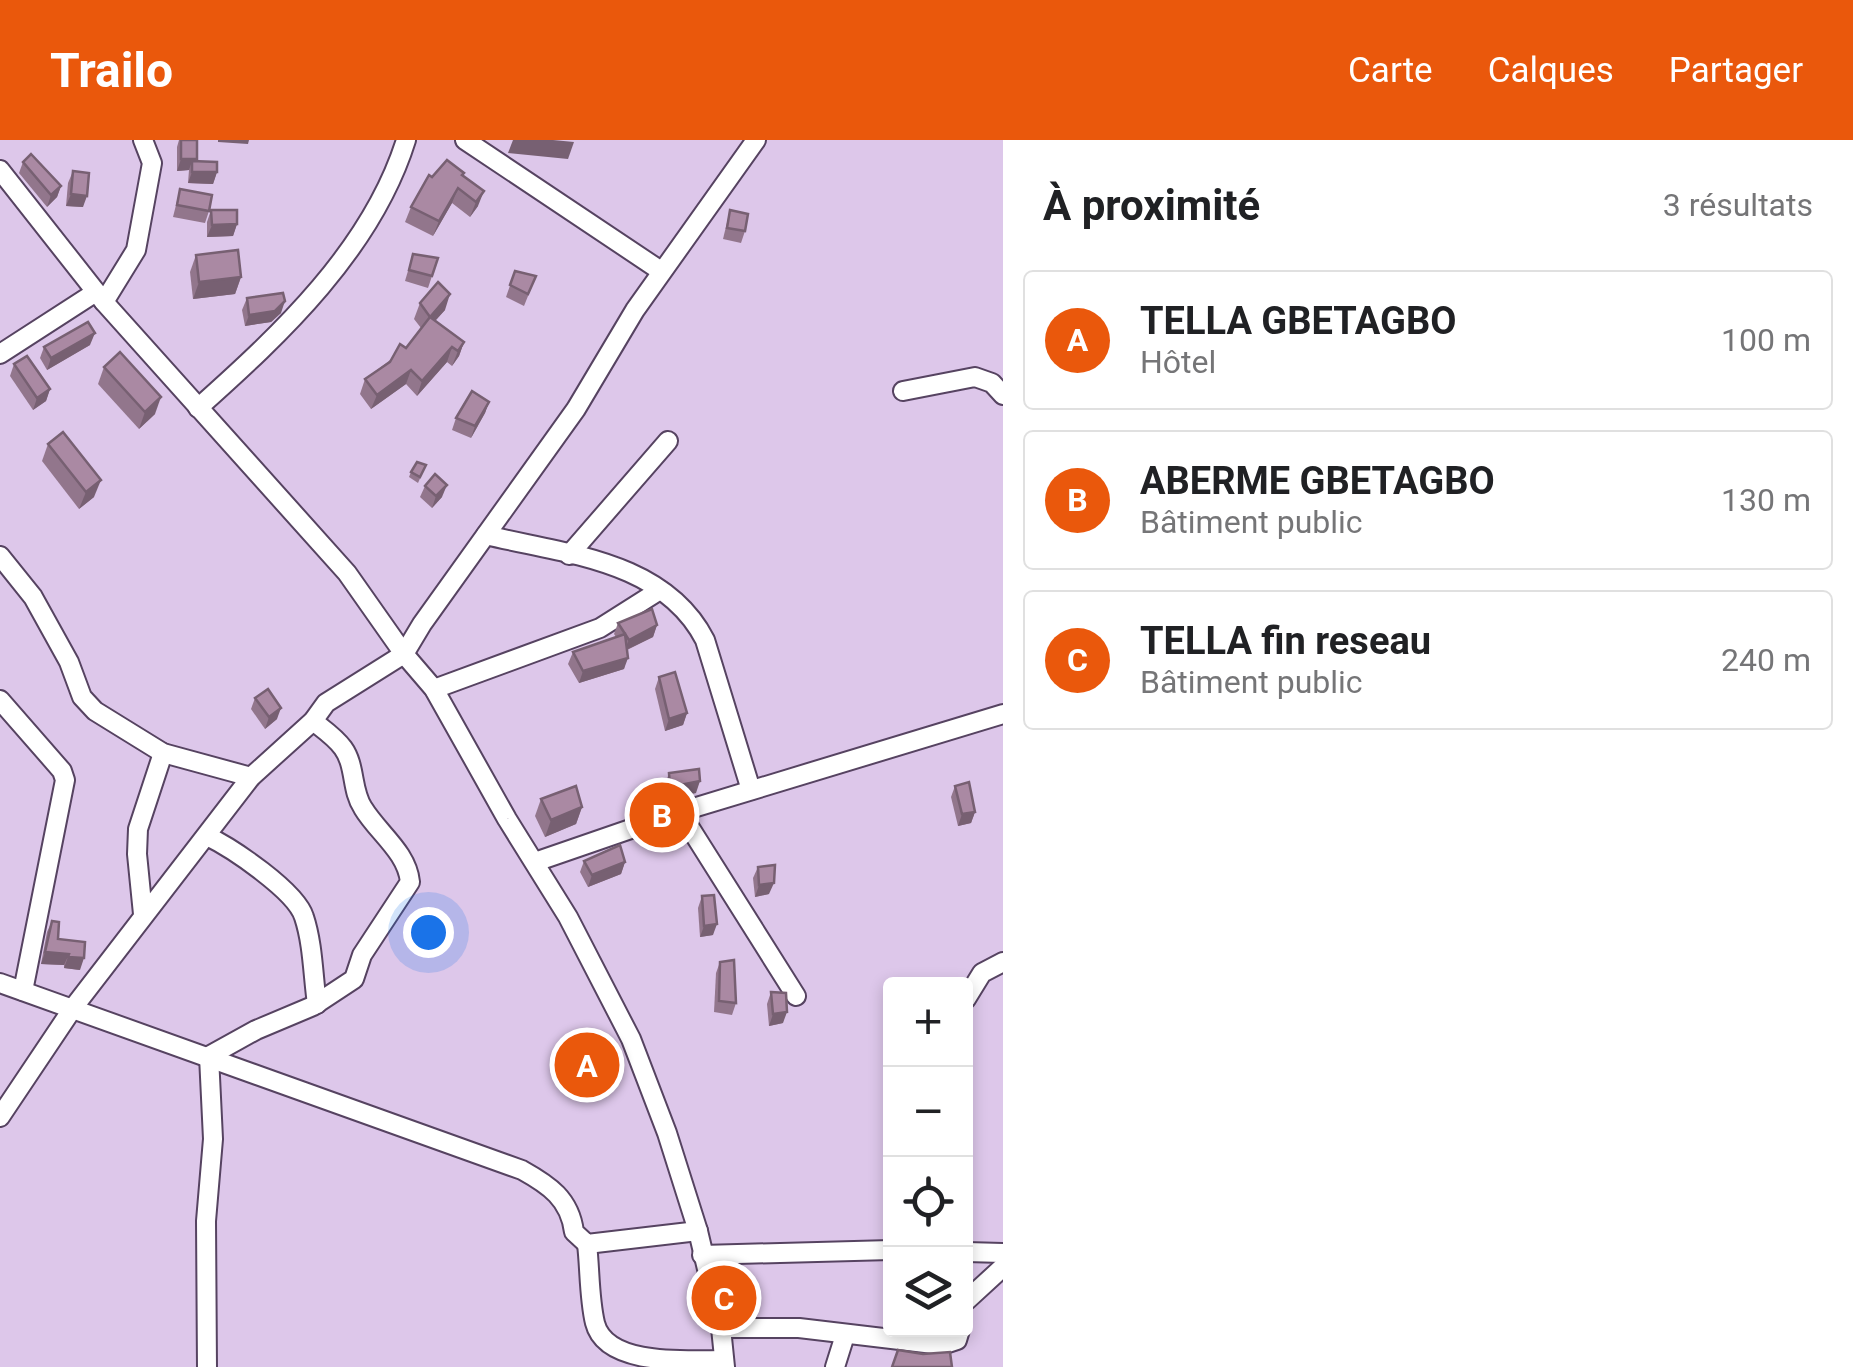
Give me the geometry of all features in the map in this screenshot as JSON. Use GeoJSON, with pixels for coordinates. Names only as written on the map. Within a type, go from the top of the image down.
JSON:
{"type":"FeatureCollection","features":[{"type":"Feature","properties":{"kind":"street"},"geometry":{"type":"LineString","coordinates":[[0,354],[100,297],[136,250],[152,163],[144,140]]}},
{"type":"Feature","properties":{"kind":"street"},"geometry":{"type":"LineString","coordinates":[[198,408],[275,340],[326,279],[368,222],[406,140]]}},
{"type":"Feature","properties":{"kind":"street"},"geometry":{"type":"LineString","coordinates":[[464,140],[660,272]]}},
{"type":"Feature","properties":{"kind":"street"},"geometry":{"type":"LineString","coordinates":[[0,1118],[73,1008],[251,777],[313,721],[326,703],[404,654],[576,409],[660,272],[744,148],[756,140]]}},
{"type":"Feature","properties":{"kind":"street"},"geometry":{"type":"LineString","coordinates":[[0,170],[100,297],[346,573],[434,689],[568,916],[631,1039],[668,1134],[698,1231],[724,1364],[646,1359],[615,1348],[596,1327],[587,1244],[574,1232],[565,1201],[546,1183],[522,1170],[0,983]]}},
{"type":"Feature","properties":{"kind":"street"},"geometry":{"type":"LineString","coordinates":[[903,391],[975,378],[992,383],[1003,395]]}},
{"type":"Feature","properties":{"kind":"street"},"geometry":{"type":"LineString","coordinates":[[569,555],[668,441]]}},
{"type":"Feature","properties":{"kind":"street"},"geometry":{"type":"LineString","coordinates":[[486,535],[618,567],[648,580],[696,623],[705,640],[751,790]]}},
{"type":"Feature","properties":{"kind":"street"},"geometry":{"type":"LineString","coordinates":[[0,556],[32,597],[69,662],[87,704],[163,753],[251,777]]}},
{"type":"Feature","properties":{"kind":"street"},"geometry":{"type":"LineString","coordinates":[[434,689],[600,628],[660,590]]}},
{"type":"Feature","properties":{"kind":"street"},"geometry":{"type":"LineString","coordinates":[[0,700],[62,771],[65,780],[23,991]]}},
{"type":"Feature","properties":{"kind":"street"},"geometry":{"type":"LineString","coordinates":[[535,862],[680,812],[1003,714]]}},
{"type":"Feature","properties":{"kind":"street"},"geometry":{"type":"LineString","coordinates":[[209,1056],[256,1030],[317,1004],[354,979],[362,956],[410,882],[403,859],[362,808],[350,760],[342,746],[313,721]]}},
{"type":"Feature","properties":{"kind":"street"},"geometry":{"type":"LineString","coordinates":[[143,914],[138,829],[163,753]]}},
{"type":"Feature","properties":{"kind":"street"},"geometry":{"type":"LineString","coordinates":[[680,812],[796,996]]}},
{"type":"Feature","properties":{"kind":"street"},"geometry":{"type":"LineString","coordinates":[[208,836],[240,852],[300,908],[305,918],[317,1004]]}},
{"type":"Feature","properties":{"kind":"street"},"geometry":{"type":"LineString","coordinates":[[973,988],[982,973],[1003,962]]}},
{"type":"Feature","properties":{"kind":"street"},"geometry":{"type":"LineString","coordinates":[[207,1367],[206,1221],[213,1139],[209,1056]]}},
{"type":"Feature","properties":{"kind":"street"},"geometry":{"type":"LineString","coordinates":[[587,1244],[698,1231]]}},
{"type":"Feature","properties":{"kind":"street"},"geometry":{"type":"LineString","coordinates":[[702,1255],[883,1250]]}},
{"type":"Feature","properties":{"kind":"street"},"geometry":{"type":"LineString","coordinates":[[973,1252],[1003,1253]]}},
{"type":"Feature","properties":{"kind":"street"},"geometry":{"type":"LineString","coordinates":[[973,1295],[1003,1267]]}},
{"type":"Feature","properties":{"kind":"street"},"geometry":{"type":"LineString","coordinates":[[720,1328],[799,1328],[942,1345],[958,1337]]}},
{"type":"Feature","properties":{"kind":"street"},"geometry":{"type":"LineString","coordinates":[[836,1367],[845,1334]]}},
{"type":"Feature","properties":{"kind":"building"},"geometry":{"type":"Polygon","coordinates":[[[181,140],[197,140],[197,159],[181,159],[181,140]]]}},
{"type":"Feature","properties":{"kind":"building"},"geometry":{"type":"Polygon","coordinates":[[[31,154],[61,186],[51,195],[23,162],[31,154]]]}},
{"type":"Feature","properties":{"kind":"building"},"geometry":{"type":"Polygon","coordinates":[[[447,160],[484,191],[476,202],[458,188],[439,221],[411,207],[429,175],[432,177],[447,160]]]}},
{"type":"Feature","properties":{"kind":"building"},"geometry":{"type":"Polygon","coordinates":[[[192,161],[217,162],[217,172],[192,172],[192,161]]]}},
{"type":"Feature","properties":{"kind":"building"},"geometry":{"type":"Polygon","coordinates":[[[73,171],[89,173],[87,196],[71,194],[73,171]]]}},
{"type":"Feature","properties":{"kind":"building"},"geometry":{"type":"Polygon","coordinates":[[[180,189],[212,195],[209,211],[177,205],[180,189]]]}},
{"type":"Feature","properties":{"kind":"building"},"geometry":{"type":"Polygon","coordinates":[[[211,210],[237,210],[237,224],[212,225],[211,210]]]}},
{"type":"Feature","properties":{"kind":"building"},"geometry":{"type":"Polygon","coordinates":[[[730,210],[748,214],[745,231],[727,228],[730,210]]]}},
{"type":"Feature","properties":{"kind":"building"},"geometry":{"type":"Polygon","coordinates":[[[238,250],[241,277],[199,282],[196,255],[238,250]]]}},
{"type":"Feature","properties":{"kind":"building"},"geometry":{"type":"Polygon","coordinates":[[[413,254],[438,258],[432,276],[409,270],[413,254]]]}},
{"type":"Feature","properties":{"kind":"building"},"geometry":{"type":"Polygon","coordinates":[[[515,271],[536,276],[528,294],[510,285],[515,271]]]}},
{"type":"Feature","properties":{"kind":"building"},"geometry":{"type":"Polygon","coordinates":[[[438,282],[450,294],[430,317],[420,303],[438,282]]]}},
{"type":"Feature","properties":{"kind":"building"},"geometry":{"type":"Polygon","coordinates":[[[283,293],[285,301],[275,311],[249,315],[247,298],[283,293]]]}},
{"type":"Feature","properties":{"kind":"building"},"geometry":{"type":"Polygon","coordinates":[[[430,317],[464,342],[458,351],[452,347],[422,381],[411,370],[377,395],[365,379],[390,362],[400,344],[406,348],[430,317]]]}},
{"type":"Feature","properties":{"kind":"building"},"geometry":{"type":"Polygon","coordinates":[[[88,322],[95,333],[51,358],[44,347],[88,322]]]}},
{"type":"Feature","properties":{"kind":"building"},"geometry":{"type":"Polygon","coordinates":[[[120,352],[161,397],[145,412],[104,367],[120,352]]]}},
{"type":"Feature","properties":{"kind":"building"},"geometry":{"type":"Polygon","coordinates":[[[27,356],[50,389],[37,398],[14,364],[27,356]]]}},
{"type":"Feature","properties":{"kind":"building"},"geometry":{"type":"Polygon","coordinates":[[[472,391],[489,402],[475,426],[456,418],[472,391]]]}},
{"type":"Feature","properties":{"kind":"building"},"geometry":{"type":"Polygon","coordinates":[[[63,432],[101,480],[86,492],[48,444],[63,432]]]}},
{"type":"Feature","properties":{"kind":"building"},"geometry":{"type":"Polygon","coordinates":[[[417,462],[426,465],[420,477],[411,472],[417,462]]]}},
{"type":"Feature","properties":{"kind":"building"},"geometry":{"type":"Polygon","coordinates":[[[435,474],[447,485],[436,496],[425,486],[435,474]]]}},
{"type":"Feature","properties":{"kind":"building"},"geometry":{"type":"Polygon","coordinates":[[[652,609],[657,625],[629,640],[618,623],[652,609]]]}},
{"type":"Feature","properties":{"kind":"building"},"geometry":{"type":"Polygon","coordinates":[[[625,634],[628,658],[583,671],[573,652],[625,634]]]}},
{"type":"Feature","properties":{"kind":"building"},"geometry":{"type":"Polygon","coordinates":[[[675,672],[687,713],[669,719],[659,677],[675,672]]]}},
{"type":"Feature","properties":{"kind":"building"},"geometry":{"type":"Polygon","coordinates":[[[268,689],[281,708],[269,717],[255,698],[268,689]]]}},
{"type":"Feature","properties":{"kind":"building"},"geometry":{"type":"Polygon","coordinates":[[[699,769],[700,781],[670,787],[669,773],[699,769]]]}},
{"type":"Feature","properties":{"kind":"building"},"geometry":{"type":"Polygon","coordinates":[[[969,782],[975,812],[962,814],[955,786],[969,782]]]}},
{"type":"Feature","properties":{"kind":"building"},"geometry":{"type":"Polygon","coordinates":[[[576,786],[582,807],[551,820],[541,799],[576,786]]]}},
{"type":"Feature","properties":{"kind":"building"},"geometry":{"type":"Polygon","coordinates":[[[620,845],[625,862],[592,875],[584,861],[620,845]]]}},
{"type":"Feature","properties":{"kind":"building"},"geometry":{"type":"Polygon","coordinates":[[[775,865],[774,883],[759,885],[758,867],[775,865]]]}},
{"type":"Feature","properties":{"kind":"building"},"geometry":{"type":"Polygon","coordinates":[[[714,895],[717,924],[704,926],[702,896],[714,895]]]}},
{"type":"Feature","properties":{"kind":"building"},"geometry":{"type":"Polygon","coordinates":[[[52,921],[59,922],[58,939],[85,942],[84,958],[45,952],[52,921]]]}},
{"type":"Feature","properties":{"kind":"building"},"geometry":{"type":"Polygon","coordinates":[[[734,960],[736,1003],[719,1001],[720,962],[734,960]]]}},
{"type":"Feature","properties":{"kind":"building"},"geometry":{"type":"Polygon","coordinates":[[[771,992],[786,993],[787,1012],[773,1014],[771,992]]]}},
{"type":"Feature","properties":{"kind":"building"},"geometry":{"type":"Polygon","coordinates":[[[590,1048],[597,1068],[575,1077],[568,1056],[590,1048]]]}},
{"type":"Feature","properties":{"kind":"building"},"geometry":{"type":"Polygon","coordinates":[[[898,1350],[923,1354],[950,1352],[952,1367],[892,1367],[898,1350]]]}},
{"type":"Feature","properties":{"kind":"place","name":"ABERME GBETAGBO"},"geometry":{"type":"Point","coordinates":[662,815]}},
{"type":"Feature","properties":{"kind":"place","name":"TELLA GBETAGBO"},"geometry":{"type":"Point","coordinates":[587,1065]}},
{"type":"Feature","properties":{"kind":"place","name":"TELLA fin reseau"},"geometry":{"type":"Point","coordinates":[724,1298]}}]}
